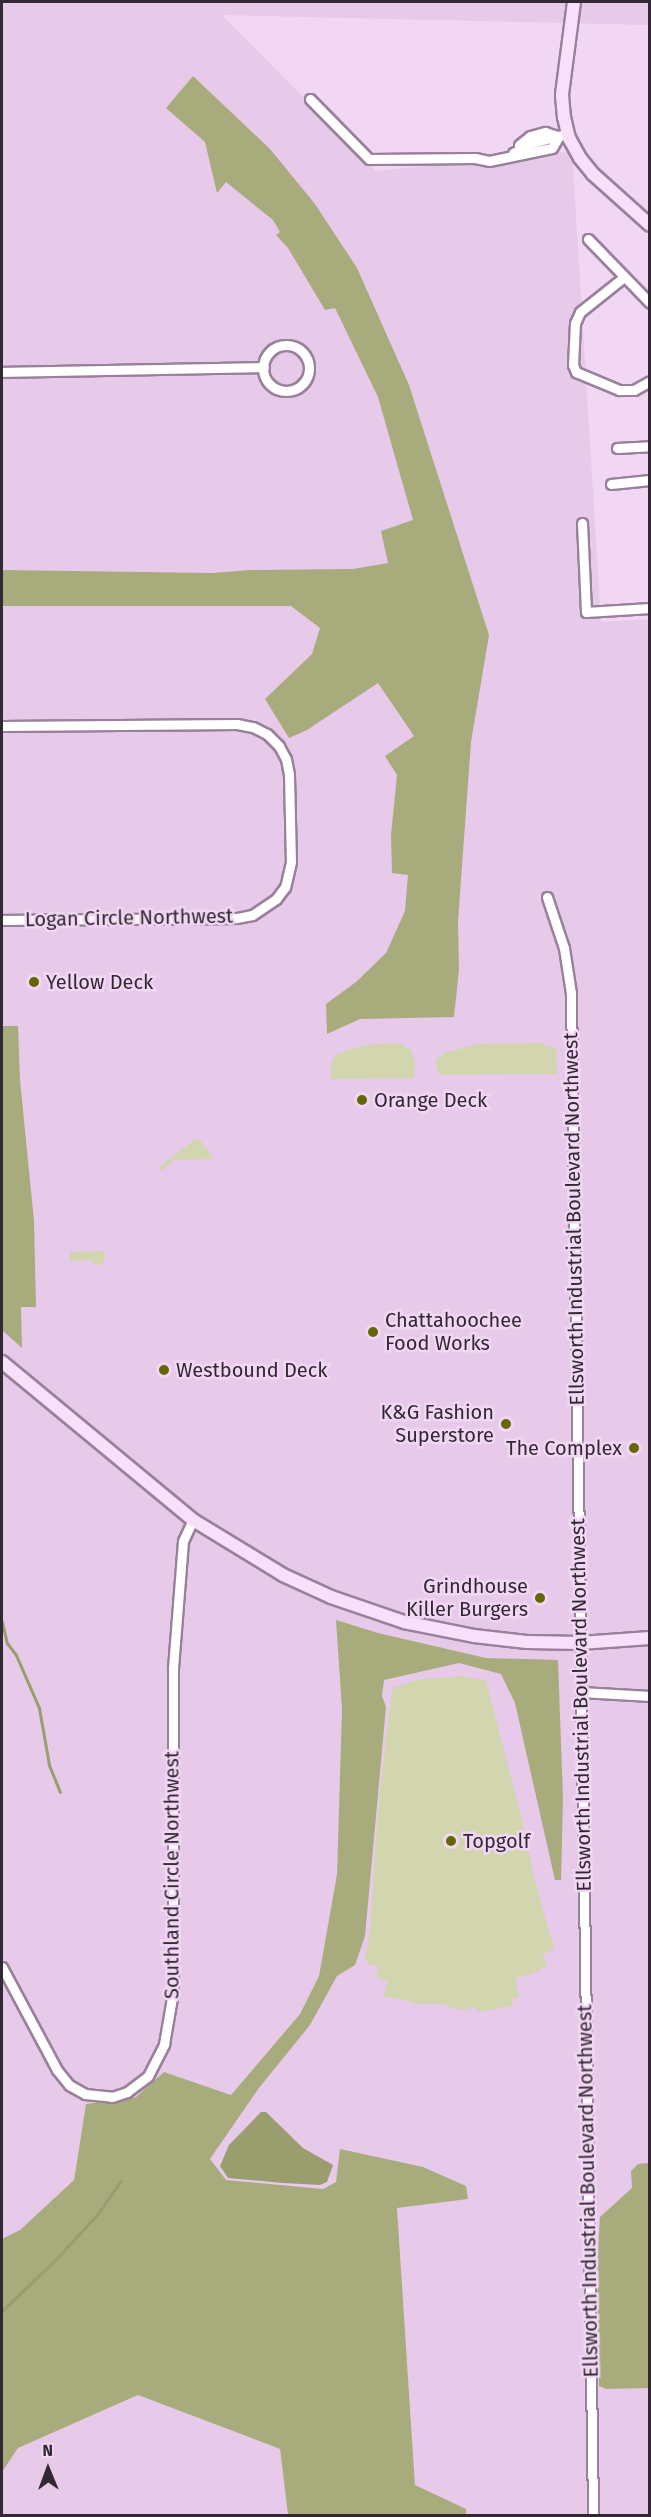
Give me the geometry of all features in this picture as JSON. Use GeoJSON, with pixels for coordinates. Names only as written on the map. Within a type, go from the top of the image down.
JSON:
{"type":"FeatureCollection","features":[{"type":"Feature","properties":{"kind":"street"},"geometry":{"type":"LineString","coordinates":[[574,2],[562,95],[563,134],[593,174],[650,225]]}},
{"type":"Feature","properties":{"kind":"street"},"geometry":{"type":"LineString","coordinates":[[310,99],[369,159],[475,158],[489,161],[552,148],[563,134]]}},
{"type":"Feature","properties":{"kind":"street"},"geometry":{"type":"LineString","coordinates":[[506,157],[530,136],[545,132],[563,134]]}},
{"type":"Feature","properties":{"kind":"street"},"geometry":{"type":"LineString","coordinates":[[588,240],[650,303]]}},
{"type":"Feature","properties":{"kind":"street"},"geometry":{"type":"LineString","coordinates":[[624,277],[580,312],[574,323],[573,365],[576,372],[619,390],[634,390],[650,381]]}},
{"type":"Feature","properties":{"kind":"street"},"geometry":{"type":"LineString","coordinates":[[287,345],[306,356],[309,370],[307,378],[297,388],[282,391],[269,383],[264,367],[267,355],[287,345]]}},
{"type":"Feature","properties":{"kind":"street"},"geometry":{"type":"LineString","coordinates":[[2,372],[264,367]]}},
{"type":"Feature","properties":{"kind":"street"},"geometry":{"type":"LineString","coordinates":[[617,448],[650,446]]}},
{"type":"Feature","properties":{"kind":"street"},"geometry":{"type":"LineString","coordinates":[[611,484],[650,480]]}},
{"type":"Feature","properties":{"kind":"street"},"geometry":{"type":"LineString","coordinates":[[582,523],[586,612],[650,608]]}},
{"type":"Feature","properties":{"kind":"street","name":"Logan Circle Northwest"},"geometry":{"type":"LineString","coordinates":[[2,726],[237,724],[254,727],[267,734],[279,746],[286,759],[289,775],[291,862],[285,887],[276,899],[252,915],[236,918],[2,920]]}},
{"type":"Feature","properties":{"kind":"street","name":"Ellsworth Industrial Boulevard Northwest"},"geometry":{"type":"LineString","coordinates":[[547,897],[564,948],[571,993],[593,2516]]}},
{"type":"Feature","properties":{"kind":"street"},"geometry":{"type":"LineString","coordinates":[[2,1362],[193,1520],[283,1575],[331,1597],[381,1615],[474,1636],[527,1642],[580,1643],[650,1638]]}},
{"type":"Feature","properties":{"kind":"street","name":"Southland Circle Northwest"},"geometry":{"type":"LineString","coordinates":[[2,1967],[57,2070],[69,2085],[85,2094],[112,2097],[127,2092],[147,2076],[164,2044],[173,1992],[174,1668],[183,1541],[193,1520]]}},
{"type":"Feature","properties":{"kind":"street"},"geometry":{"type":"LineString","coordinates":[[581,1692],[650,1696]]}},
{"type":"Feature","properties":{"kind":"shaded area"},"geometry":{"type":"Polygon","coordinates":[[[2,2],[649,2],[649,25],[222,15],[376,171],[572,151],[601,622],[650,619],[649,2515],[466,2515],[465,2509],[415,2485],[397,2208],[467,2199],[340,2150],[336,2182],[323,2189],[225,2180],[210,2159],[259,2088],[310,2025],[337,1976],[342,1709],[337,1874],[319,1976],[300,2014],[231,2095],[164,2072],[136,2097],[86,2104],[74,2180],[19,2231],[2,2239],[2,2]]]}},
{"type":"Feature","properties":{"kind":"shaded area"},"geometry":{"type":"Polygon","coordinates":[[[193,76],[270,149],[315,204],[357,268],[409,385],[489,635],[471,742],[458,921],[459,970],[454,1017],[360,1019],[327,1034],[326,1004],[356,982],[386,953],[405,911],[408,875],[392,873],[391,835],[397,775],[385,756],[414,736],[378,683],[307,730],[289,738],[265,699],[312,654],[320,628],[291,606],[2,606],[2,570],[213,573],[250,570],[353,569],[388,563],[381,531],[413,520],[378,397],[335,308],[325,310],[288,248],[276,235],[280,232],[273,220],[226,182],[217,193],[205,142],[166,108],[193,76]]]}},
{"type":"Feature","properties":{"kind":"shaded area"},"geometry":{"type":"Polygon","coordinates":[[[2,1026],[18,1026],[20,1080],[34,1221],[36,1307],[21,1307],[22,1348],[2,1330],[2,1026]]]}},
{"type":"Feature","properties":{"kind":"shaded area"},"geometry":{"type":"Polygon","coordinates":[[[398,1043],[411,1050],[415,1062],[414,1078],[331,1079],[331,1064],[336,1054],[365,1045],[398,1043]]]}},
{"type":"Feature","properties":{"kind":"shaded area"},"geometry":{"type":"Polygon","coordinates":[[[543,1043],[547,1047],[556,1048],[557,1074],[440,1075],[437,1070],[436,1060],[444,1053],[478,1044],[543,1043]]]}},
{"type":"Feature","properties":{"kind":"shaded area"},"geometry":{"type":"Polygon","coordinates":[[[196,1139],[200,1140],[214,1159],[173,1160],[162,1171],[159,1167],[196,1139]]]}},
{"type":"Feature","properties":{"kind":"shaded area"},"geometry":{"type":"Polygon","coordinates":[[[104,1251],[105,1260],[99,1266],[89,1260],[70,1261],[70,1252],[104,1251]]]}},
{"type":"Feature","properties":{"kind":"shaded area"},"geometry":{"type":"Polygon","coordinates":[[[336,1620],[378,1633],[486,1658],[558,1660],[563,1799],[561,1880],[555,1880],[515,1703],[501,1674],[459,1663],[384,1680],[382,1696],[386,1707],[365,1936],[355,1965],[337,1976],[310,2025],[259,2088],[210,2159],[226,2180],[323,2189],[336,2182],[340,2149],[423,2167],[466,2186],[468,2199],[397,2208],[415,2485],[466,2509],[466,2515],[288,2515],[280,2449],[138,2395],[18,2448],[2,2472],[2,2239],[20,2230],[74,2180],[86,2104],[136,2097],[164,2072],[231,2095],[300,2014],[319,1976],[337,1874],[342,1709],[336,1620]]]}},
{"type":"Feature","properties":{"kind":"shaded area","name":"Topgolf"},"geometry":{"type":"Polygon","coordinates":[[[462,1676],[486,1681],[554,1949],[542,1955],[548,1965],[531,1974],[515,1978],[519,1997],[512,1999],[513,2006],[479,2012],[476,2006],[465,2010],[447,2007],[446,2004],[414,2004],[383,1996],[388,1982],[376,1977],[379,1967],[368,1964],[365,1959],[370,1932],[378,1810],[392,1688],[416,1680],[462,1676]]]}},
{"type":"Feature","properties":{"kind":"shaded area"},"geometry":{"type":"Polygon","coordinates":[[[261,2112],[266,2112],[303,2148],[333,2165],[327,2182],[320,2185],[228,2178],[220,2166],[229,2145],[261,2112]]]}},
{"type":"Feature","properties":{"kind":"shaded area"},"geometry":{"type":"Polygon","coordinates":[[[649,2163],[649,2388],[606,2389],[599,2386],[597,2267],[600,2217],[632,2188],[631,2171],[638,2164],[649,2163]]]}},
{"type":"Feature","properties":{"kind":"shaded area"},"geometry":{"type":"Polygon","coordinates":[[[138,2395],[280,2449],[288,2515],[2,2516],[2,2472],[18,2448],[138,2395]]]}},
{"type":"Feature","properties":{"kind":"waterway"},"geometry":{"type":"LineString","coordinates":[[2,1622],[7,1643],[16,1655],[39,1708],[49,1765],[60,1792]]}},
{"type":"Feature","properties":{"kind":"waterway"},"geometry":{"type":"LineString","coordinates":[[2,2311],[56,2259],[96,2216],[121,2181]]}},
{"type":"Feature","properties":{"kind":"place","name":"Yellow Deck"},"geometry":{"type":"Point","coordinates":[34,982]}},
{"type":"Feature","properties":{"kind":"place","name":"Orange Deck"},"geometry":{"type":"Point","coordinates":[362,1100]}},
{"type":"Feature","properties":{"kind":"place","name":"Chattahoochee Food Works"},"geometry":{"type":"Point","coordinates":[373,1332]}},
{"type":"Feature","properties":{"kind":"place","name":"Westbound Deck"},"geometry":{"type":"Point","coordinates":[164,1370]}},
{"type":"Feature","properties":{"kind":"place","name":"K&G Fashion Superstore"},"geometry":{"type":"Point","coordinates":[506,1424]}},
{"type":"Feature","properties":{"kind":"place","name":"The Complex"},"geometry":{"type":"Point","coordinates":[634,1448]}},
{"type":"Feature","properties":{"kind":"place","name":"Grindhouse Killer Burgers"},"geometry":{"type":"Point","coordinates":[540,1598]}},
{"type":"Feature","properties":{"kind":"place","name":"Topgolf"},"geometry":{"type":"Point","coordinates":[451,1841]}}]}
